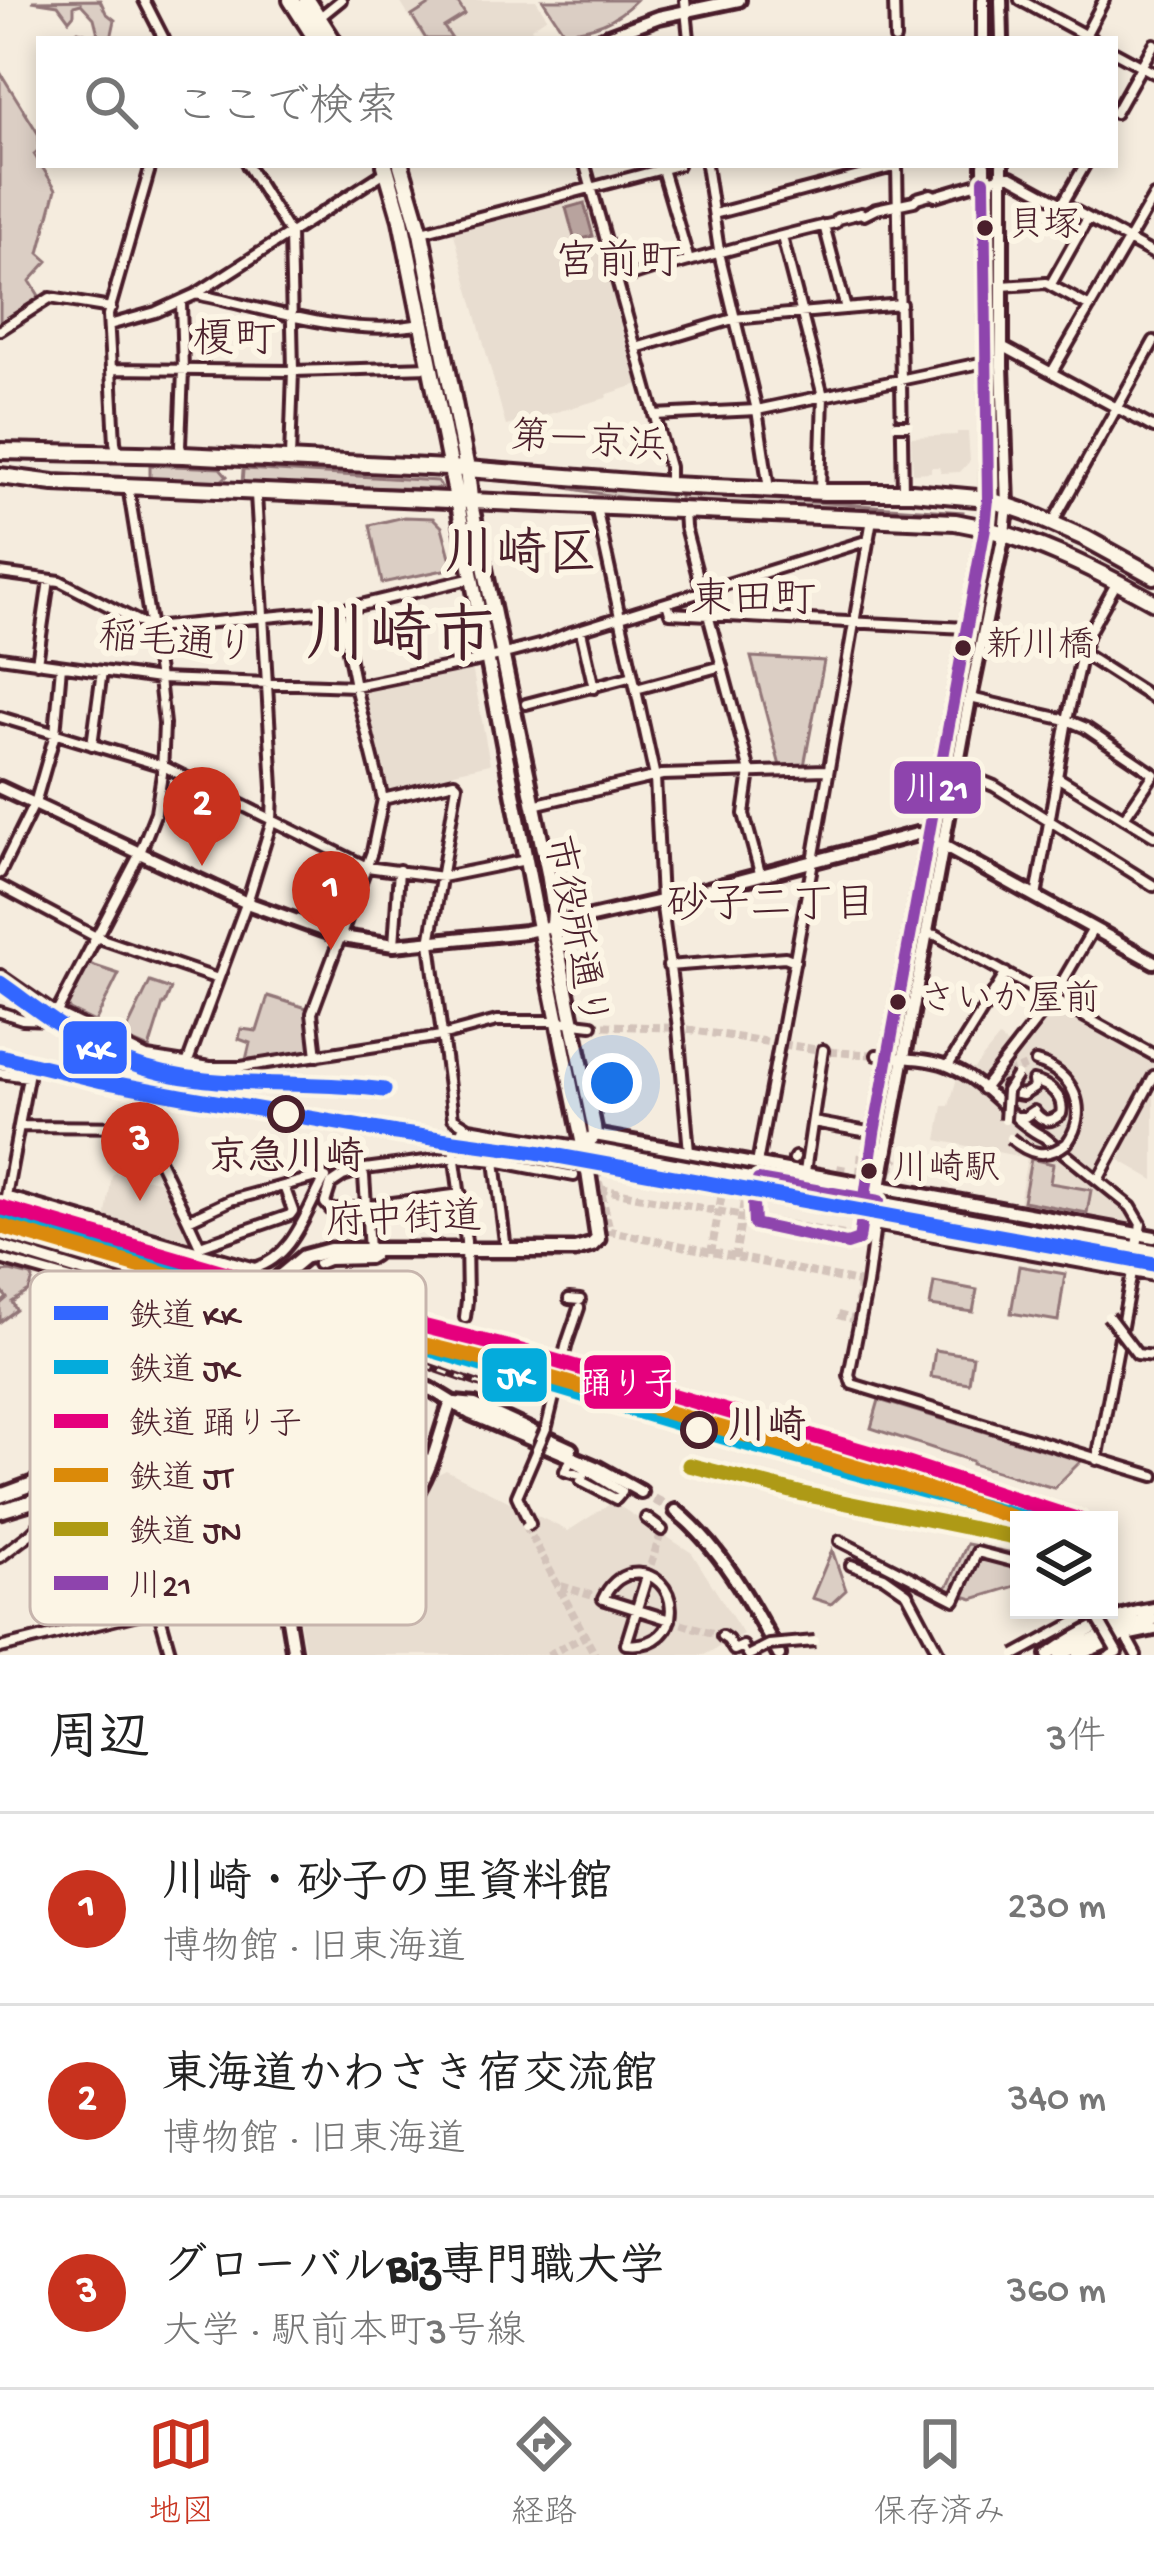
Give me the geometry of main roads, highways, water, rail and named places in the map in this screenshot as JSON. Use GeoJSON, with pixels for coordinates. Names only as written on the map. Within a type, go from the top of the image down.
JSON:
{"type":"FeatureCollection","features":[{"type":"Feature","properties":{"kind":"highway"},"geometry":{"type":"LineString","coordinates":[[291,0],[314,36]]}},
{"type":"Feature","properties":{"kind":"highway"},"geometry":{"type":"LineString","coordinates":[[307,0],[325,15],[331,36]]}},
{"type":"Feature","properties":{"kind":"highway"},"geometry":{"type":"LineString","coordinates":[[393,168],[431,368],[459,469]]}},
{"type":"Feature","properties":{"kind":"highway"},"geometry":{"type":"LineString","coordinates":[[394,168],[421,232],[464,499]]}},
{"type":"Feature","properties":{"kind":"highway","name":"第一京浜"},"geometry":{"type":"LineString","coordinates":[[0,447],[988,499],[1052,523],[1154,576]]}},
{"type":"Feature","properties":{"kind":"highway"},"geometry":{"type":"LineString","coordinates":[[118,454],[121,486]]}},
{"type":"Feature","properties":{"kind":"highway"},"geometry":{"type":"LineString","coordinates":[[121,486],[138,455]]}},
{"type":"Feature","properties":{"kind":"highway"},"geometry":{"type":"LineString","coordinates":[[214,457],[234,474],[231,484],[218,490]]}},
{"type":"Feature","properties":{"kind":"highway","name":"第一京浜"},"geometry":{"type":"LineString","coordinates":[[0,476],[54,483],[955,522],[1004,534],[1154,602]]}},
{"type":"Feature","properties":{"kind":"highway"},"geometry":{"type":"LineString","coordinates":[[0,485],[54,483]]}},
{"type":"Feature","properties":{"kind":"main road","name":"市役所通り"},"geometry":{"type":"LineString","coordinates":[[464,499],[488,658],[532,805],[553,904],[547,927],[558,1021],[583,1147]]}},
{"type":"Feature","properties":{"kind":"main road","name":"市役所通り"},"geometry":{"type":"LineString","coordinates":[[464,499],[504,654],[526,860],[575,1023],[596,1135],[583,1147]]}},
{"type":"Feature","properties":{"kind":"main road","name":"府中街道"},"geometry":{"type":"LineString","coordinates":[[287,1271],[321,1251],[575,1250],[596,1242],[583,1147]]}},
{"type":"Feature","properties":{"kind":"main road"},"geometry":{"type":"LineString","coordinates":[[0,1496],[30,1485]]}},
{"type":"Feature","properties":{"kind":"main road"},"geometry":{"type":"LineString","coordinates":[[0,1511],[30,1502]]}},
{"type":"Feature","properties":{"kind":"tunnel"},"geometry":{"type":"LineString","coordinates":[[592,1025],[678,1028],[877,1055]]}},
{"type":"Feature","properties":{"kind":"tunnel"},"geometry":{"type":"LineString","coordinates":[[1006,1087],[1005,1080],[1014,1071],[1036,1062]]}},
{"type":"Feature","properties":{"kind":"tunnel"},"geometry":{"type":"LineString","coordinates":[[880,1160],[886,1103]]}},
{"type":"Feature","properties":{"kind":"tunnel"},"geometry":{"type":"LineString","coordinates":[[591,1147],[610,1231],[872,1285],[879,1205]]}},
{"type":"Feature","properties":{"kind":"tunnel"},"geometry":{"type":"LineString","coordinates":[[859,1186],[862,1151]]}},
{"type":"Feature","properties":{"kind":"tunnel"},"geometry":{"type":"LineString","coordinates":[[681,1156],[885,1191]]}},
{"type":"Feature","properties":{"kind":"tunnel"},"geometry":{"type":"LineString","coordinates":[[884,1181],[897,1158]]}},
{"type":"Feature","properties":{"kind":"tunnel"},"geometry":{"type":"LineString","coordinates":[[841,1170],[842,1165]]}},
{"type":"Feature","properties":{"kind":"tunnel"},"geometry":{"type":"LineString","coordinates":[[595,1166],[877,1218]]}},
{"type":"Feature","properties":{"kind":"tunnel"},"geometry":{"type":"LineString","coordinates":[[711,1253],[726,1172]]}},
{"type":"Feature","properties":{"kind":"tunnel"},"geometry":{"type":"LineString","coordinates":[[735,1258],[748,1176]]}},
{"type":"Feature","properties":{"kind":"tunnel"},"geometry":{"type":"LineString","coordinates":[[600,1189],[876,1241]]}},
{"type":"Feature","properties":{"kind":"tunnel"},"geometry":{"type":"LineString","coordinates":[[838,1315],[856,1320],[860,1283]]}},
{"type":"Feature","properties":{"kind":"tunnel"},"geometry":{"type":"LineString","coordinates":[[641,1492],[676,1511]]}},
{"type":"Feature","properties":{"kind":"tunnel"},"geometry":{"type":"LineString","coordinates":[[526,1526],[595,1655]]}},
{"type":"Feature","properties":{"kind":"tunnel"},"geometry":{"type":"LineString","coordinates":[[647,1576],[662,1530]]}},
{"type":"Feature","properties":{"kind":"tunnel"},"geometry":{"type":"LineString","coordinates":[[561,1586],[603,1599]]}},
{"type":"Feature","properties":{"kind":"tunnel"},"geometry":{"type":"LineString","coordinates":[[670,1620],[722,1636]]}},
{"type":"Feature","properties":{"kind":"tunnel"},"geometry":{"type":"LineString","coordinates":[[548,1655],[585,1636]]}},
{"type":"Feature","properties":{"kind":"railway"},"geometry":{"type":"LineString","coordinates":[[426,1365],[536,1404]]}},
{"type":"Feature","properties":{"kind":"rail line","name":"KK"},"geometry":{"type":"LineString","coordinates":[[0,983],[93,1046],[157,1072],[221,1081],[384,1090]]}},
{"type":"Feature","properties":{"kind":"rail line","name":"KK"},"geometry":{"type":"LineString","coordinates":[[0,1056],[182,1096],[536,1152],[1154,1264]]}},
{"type":"Feature","properties":{"kind":"rail line","name":"踊り子"},"geometry":{"type":"LineString","coordinates":[[0,1207],[220,1271]]}},
{"type":"Feature","properties":{"kind":"rail line","name":"JK"},"geometry":{"type":"LineString","coordinates":[[0,1218],[182,1271]]}},
{"type":"Feature","properties":{"kind":"rail line","name":"JT"},"geometry":{"type":"LineString","coordinates":[[0,1226],[155,1271]]}},
{"type":"Feature","properties":{"kind":"rail line","name":"踊り子"},"geometry":{"type":"LineString","coordinates":[[426,1327],[908,1464],[1052,1511]]}},
{"type":"Feature","properties":{"kind":"rail line","name":"JT"},"geometry":{"type":"LineString","coordinates":[[426,1345],[903,1481],[1010,1516]]}},
{"type":"Feature","properties":{"kind":"rail line","name":"JK"},"geometry":{"type":"LineString","coordinates":[[426,1348],[750,1445],[1010,1514]]}},
{"type":"Feature","properties":{"kind":"rail line","name":"JN"},"geometry":{"type":"LineString","coordinates":[[689,1465],[803,1494],[1010,1536]]}},
{"type":"Feature","properties":{"kind":"place","name":"貝塚"},"geometry":{"type":"Point","coordinates":[985,228]}},
{"type":"Feature","properties":{"kind":"place","name":"新川橋"},"geometry":{"type":"Point","coordinates":[963,648]}},
{"type":"Feature","properties":{"kind":"place","name":"東海道かわさき宿交流館"},"geometry":{"type":"Point","coordinates":[202,866]}},
{"type":"Feature","properties":{"kind":"place","name":"川崎・砂子の里資料館"},"geometry":{"type":"Point","coordinates":[331,950]}},
{"type":"Feature","properties":{"kind":"place","name":"さいか屋前"},"geometry":{"type":"Point","coordinates":[898,1002]}},
{"type":"Feature","properties":{"kind":"place","name":"京急川崎"},"geometry":{"type":"Point","coordinates":[286,1114]}},
{"type":"Feature","properties":{"kind":"place","name":"川崎駅"},"geometry":{"type":"Point","coordinates":[869,1171]}},
{"type":"Feature","properties":{"kind":"place","name":"グローバルBiz専門職大学"},"geometry":{"type":"Point","coordinates":[140,1201]}},
{"type":"Feature","properties":{"kind":"place","name":"川崎"},"geometry":{"type":"Point","coordinates":[699,1430]}},
{"type":"Feature","properties":{"kind":"district","name":"宮前町"},"geometry":{"type":"Point","coordinates":[618,265]}},
{"type":"Feature","properties":{"kind":"district","name":"榎町"},"geometry":{"type":"Point","coordinates":[234,343]}},
{"type":"Feature","properties":{"kind":"district","name":"川崎区"},"geometry":{"type":"Point","coordinates":[521,559]}},
{"type":"Feature","properties":{"kind":"district","name":"東田町"},"geometry":{"type":"Point","coordinates":[753,603]}},
{"type":"Feature","properties":{"kind":"district","name":"川崎市"},"geometry":{"type":"Point","coordinates":[400,642]}},
{"type":"Feature","properties":{"kind":"district","name":"砂子二丁目"},"geometry":{"type":"Point","coordinates":[771,908]}}]}
